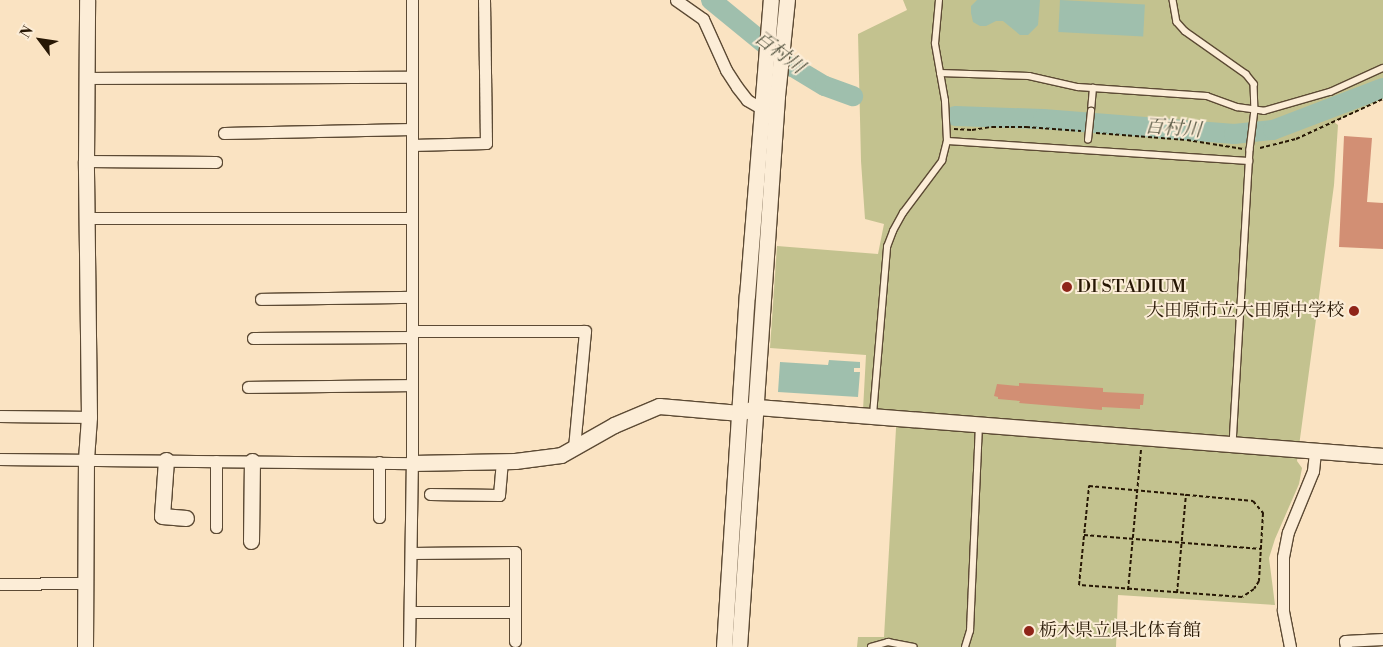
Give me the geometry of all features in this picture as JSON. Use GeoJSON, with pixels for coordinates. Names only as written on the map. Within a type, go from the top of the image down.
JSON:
{"type":"FeatureCollection","features":[{"type":"Feature","properties":{"kind":"street"},"geometry":{"type":"LineString","coordinates":[[85,647],[87,583],[86,459],[89,417],[86,161],[88,0]]}},
{"type":"Feature","properties":{"kind":"street"},"geometry":{"type":"LineString","coordinates":[[409,647],[412,463],[412,0]]}},
{"type":"Feature","properties":{"kind":"street"},"geometry":{"type":"LineString","coordinates":[[412,145],[486,143],[484,0]]}},
{"type":"Feature","properties":{"kind":"street"},"geometry":{"type":"LineString","coordinates":[[676,0],[704,19],[726,70],[747,100],[761,108]]}},
{"type":"Feature","properties":{"kind":"street"},"geometry":{"type":"LineString","coordinates":[[724,647],[747,296],[771,0]]}},
{"type":"Feature","properties":{"kind":"street"},"geometry":{"type":"LineString","coordinates":[[739,647],[779,72],[787,0]]}},
{"type":"Feature","properties":{"kind":"street"},"geometry":{"type":"LineString","coordinates":[[87,78],[412,77]]}},
{"type":"Feature","properties":{"kind":"street"},"geometry":{"type":"LineString","coordinates":[[224,133],[412,129]]}},
{"type":"Feature","properties":{"kind":"street"},"geometry":{"type":"LineString","coordinates":[[86,161],[216,162]]}},
{"type":"Feature","properties":{"kind":"street"},"geometry":{"type":"LineString","coordinates":[[88,218],[412,218]]}},
{"type":"Feature","properties":{"kind":"street"},"geometry":{"type":"LineString","coordinates":[[261,299],[412,297]]}},
{"type":"Feature","properties":{"kind":"street"},"geometry":{"type":"LineString","coordinates":[[253,338],[585,331],[574,448]]}},
{"type":"Feature","properties":{"kind":"street"},"geometry":{"type":"LineString","coordinates":[[248,387],[412,386]]}},
{"type":"Feature","properties":{"kind":"street"},"geometry":{"type":"LineString","coordinates":[[0,459],[412,463],[502,461],[561,455],[614,425],[659,406],[740,413],[757,408],[1383,456]]}},
{"type":"Feature","properties":{"kind":"street"},"geometry":{"type":"LineString","coordinates":[[0,416],[89,417]]}},
{"type":"Feature","properties":{"kind":"street"},"geometry":{"type":"LineString","coordinates":[[1290,647],[1283,610],[1283,557],[1288,532],[1313,471],[1315,452]]}},
{"type":"Feature","properties":{"kind":"street"},"geometry":{"type":"LineString","coordinates":[[166,460],[162,516],[186,518]]}},
{"type":"Feature","properties":{"kind":"street"},"geometry":{"type":"LineString","coordinates":[[216,461],[216,527]]}},
{"type":"Feature","properties":{"kind":"street"},"geometry":{"type":"LineString","coordinates":[[252,461],[252,541]]}},
{"type":"Feature","properties":{"kind":"street"},"geometry":{"type":"LineString","coordinates":[[430,494],[500,495],[502,461]]}},
{"type":"Feature","properties":{"kind":"street"},"geometry":{"type":"LineString","coordinates":[[378,462],[379,517]]}},
{"type":"Feature","properties":{"kind":"street"},"geometry":{"type":"LineString","coordinates":[[411,553],[515,552],[515,641]]}},
{"type":"Feature","properties":{"kind":"street"},"geometry":{"type":"LineString","coordinates":[[0,584],[87,583]]}},
{"type":"Feature","properties":{"kind":"street"},"geometry":{"type":"LineString","coordinates":[[410,612],[515,612]]}},
{"type":"Feature","properties":{"kind":"street"},"geometry":{"type":"LineString","coordinates":[[1346,647],[1345,641],[1383,639]]}},
{"type":"Feature","properties":{"kind":"lane"},"geometry":{"type":"LineString","coordinates":[[873,417],[887,247],[892,231],[903,213],[942,160],[947,142],[947,127],[935,44],[939,0]]}},
{"type":"Feature","properties":{"kind":"lane"},"geometry":{"type":"LineString","coordinates":[[1172,0],[1177,22],[1185,31],[1246,74],[1254,84],[1255,110],[1250,150],[1233,444]]}},
{"type":"Feature","properties":{"kind":"lane"},"geometry":{"type":"LineString","coordinates":[[940,73],[1029,76],[1093,88],[1207,96],[1237,107],[1264,111],[1330,92],[1383,68]]}},
{"type":"Feature","properties":{"kind":"lane"},"geometry":{"type":"LineString","coordinates":[[1088,151],[1093,88]]}},
{"type":"Feature","properties":{"kind":"lane"},"geometry":{"type":"LineString","coordinates":[[947,142],[1250,162]]}},
{"type":"Feature","properties":{"kind":"lane"},"geometry":{"type":"LineString","coordinates":[[965,647],[970,631],[979,424]]}},
{"type":"Feature","properties":{"kind":"lane"},"geometry":{"type":"LineString","coordinates":[[871,647],[888,642],[914,647]]}},
{"type":"Feature","properties":{"kind":"path"},"geometry":{"type":"LineString","coordinates":[[1096,132],[1187,140],[1230,149],[1250,150],[1296,139],[1383,99]]}},
{"type":"Feature","properties":{"kind":"path"},"geometry":{"type":"LineString","coordinates":[[947,127],[972,130],[992,127],[1026,127],[1087,132]]}},
{"type":"Feature","properties":{"kind":"path"},"geometry":{"type":"LineString","coordinates":[[1128,590],[1142,437]]}},
{"type":"Feature","properties":{"kind":"path"},"geometry":{"type":"LineString","coordinates":[[1089,486],[1138,489],[1253,501],[1263,513],[1259,581],[1249,595],[1242,598],[1079,586],[1089,486]]}},
{"type":"Feature","properties":{"kind":"path"},"geometry":{"type":"LineString","coordinates":[[1177,593],[1186,494]]}},
{"type":"Feature","properties":{"kind":"path"},"geometry":{"type":"LineString","coordinates":[[1084,535],[1261,549]]}},
{"type":"Feature","properties":{"kind":"shaded area"},"geometry":{"type":"Polygon","coordinates":[[[903,0],[1383,0],[1383,99],[1334,122],[1338,125],[1334,185],[1297,461],[1302,468],[1299,484],[1275,539],[1269,558],[1275,605],[1118,595],[1116,647],[857,647],[858,637],[884,637],[897,411],[863,410],[866,355],[770,348],[777,246],[878,254],[884,224],[865,219],[861,161],[858,34],[907,10],[903,0]]]}},
{"type":"Feature","properties":{"kind":"shaded area"},"geometry":{"type":"Polygon","coordinates":[[[977,0],[1040,0],[1038,25],[1028,35],[1020,35],[1003,21],[980,26],[973,22],[971,13],[971,6],[977,0]]]}},
{"type":"Feature","properties":{"kind":"shaded area"},"geometry":{"type":"Polygon","coordinates":[[[1060,0],[1145,4],[1143,36],[1058,32],[1060,0]]]}},
{"type":"Feature","properties":{"kind":"shaded area"},"geometry":{"type":"Polygon","coordinates":[[[829,360],[860,362],[860,368],[854,368],[854,372],[860,372],[858,397],[778,392],[780,362],[828,365],[829,360]]]}},
{"type":"Feature","properties":{"kind":"building"},"geometry":{"type":"Polygon","coordinates":[[[1344,136],[1372,138],[1367,202],[1383,203],[1383,249],[1339,247],[1344,136]]]}},
{"type":"Feature","properties":{"kind":"building"},"geometry":{"type":"Polygon","coordinates":[[[1019,383],[1103,388],[1103,392],[1144,394],[1143,405],[1140,405],[1140,409],[1102,407],[1102,410],[1019,403],[1020,401],[998,399],[998,397],[994,396],[997,384],[1019,386],[1019,383]]]}},
{"type":"Feature","properties":{"kind":"waterway","name":"百村川"},"geometry":{"type":"LineString","coordinates":[[711,0],[793,67],[825,86],[853,96]]}},
{"type":"Feature","properties":{"kind":"waterway","name":"百村川"},"geometry":{"type":"LineString","coordinates":[[955,116],[1043,119],[1234,134],[1273,130],[1383,88]]}},
{"type":"Feature","properties":{"kind":"place","name":"DI STADIUM"},"geometry":{"type":"Point","coordinates":[1067,287]}},
{"type":"Feature","properties":{"kind":"place","name":"大田原市立大田原中学校"},"geometry":{"type":"Point","coordinates":[1354,311]}},
{"type":"Feature","properties":{"kind":"place","name":"栃木県立県北体育館"},"geometry":{"type":"Point","coordinates":[1029,631]}}]}
